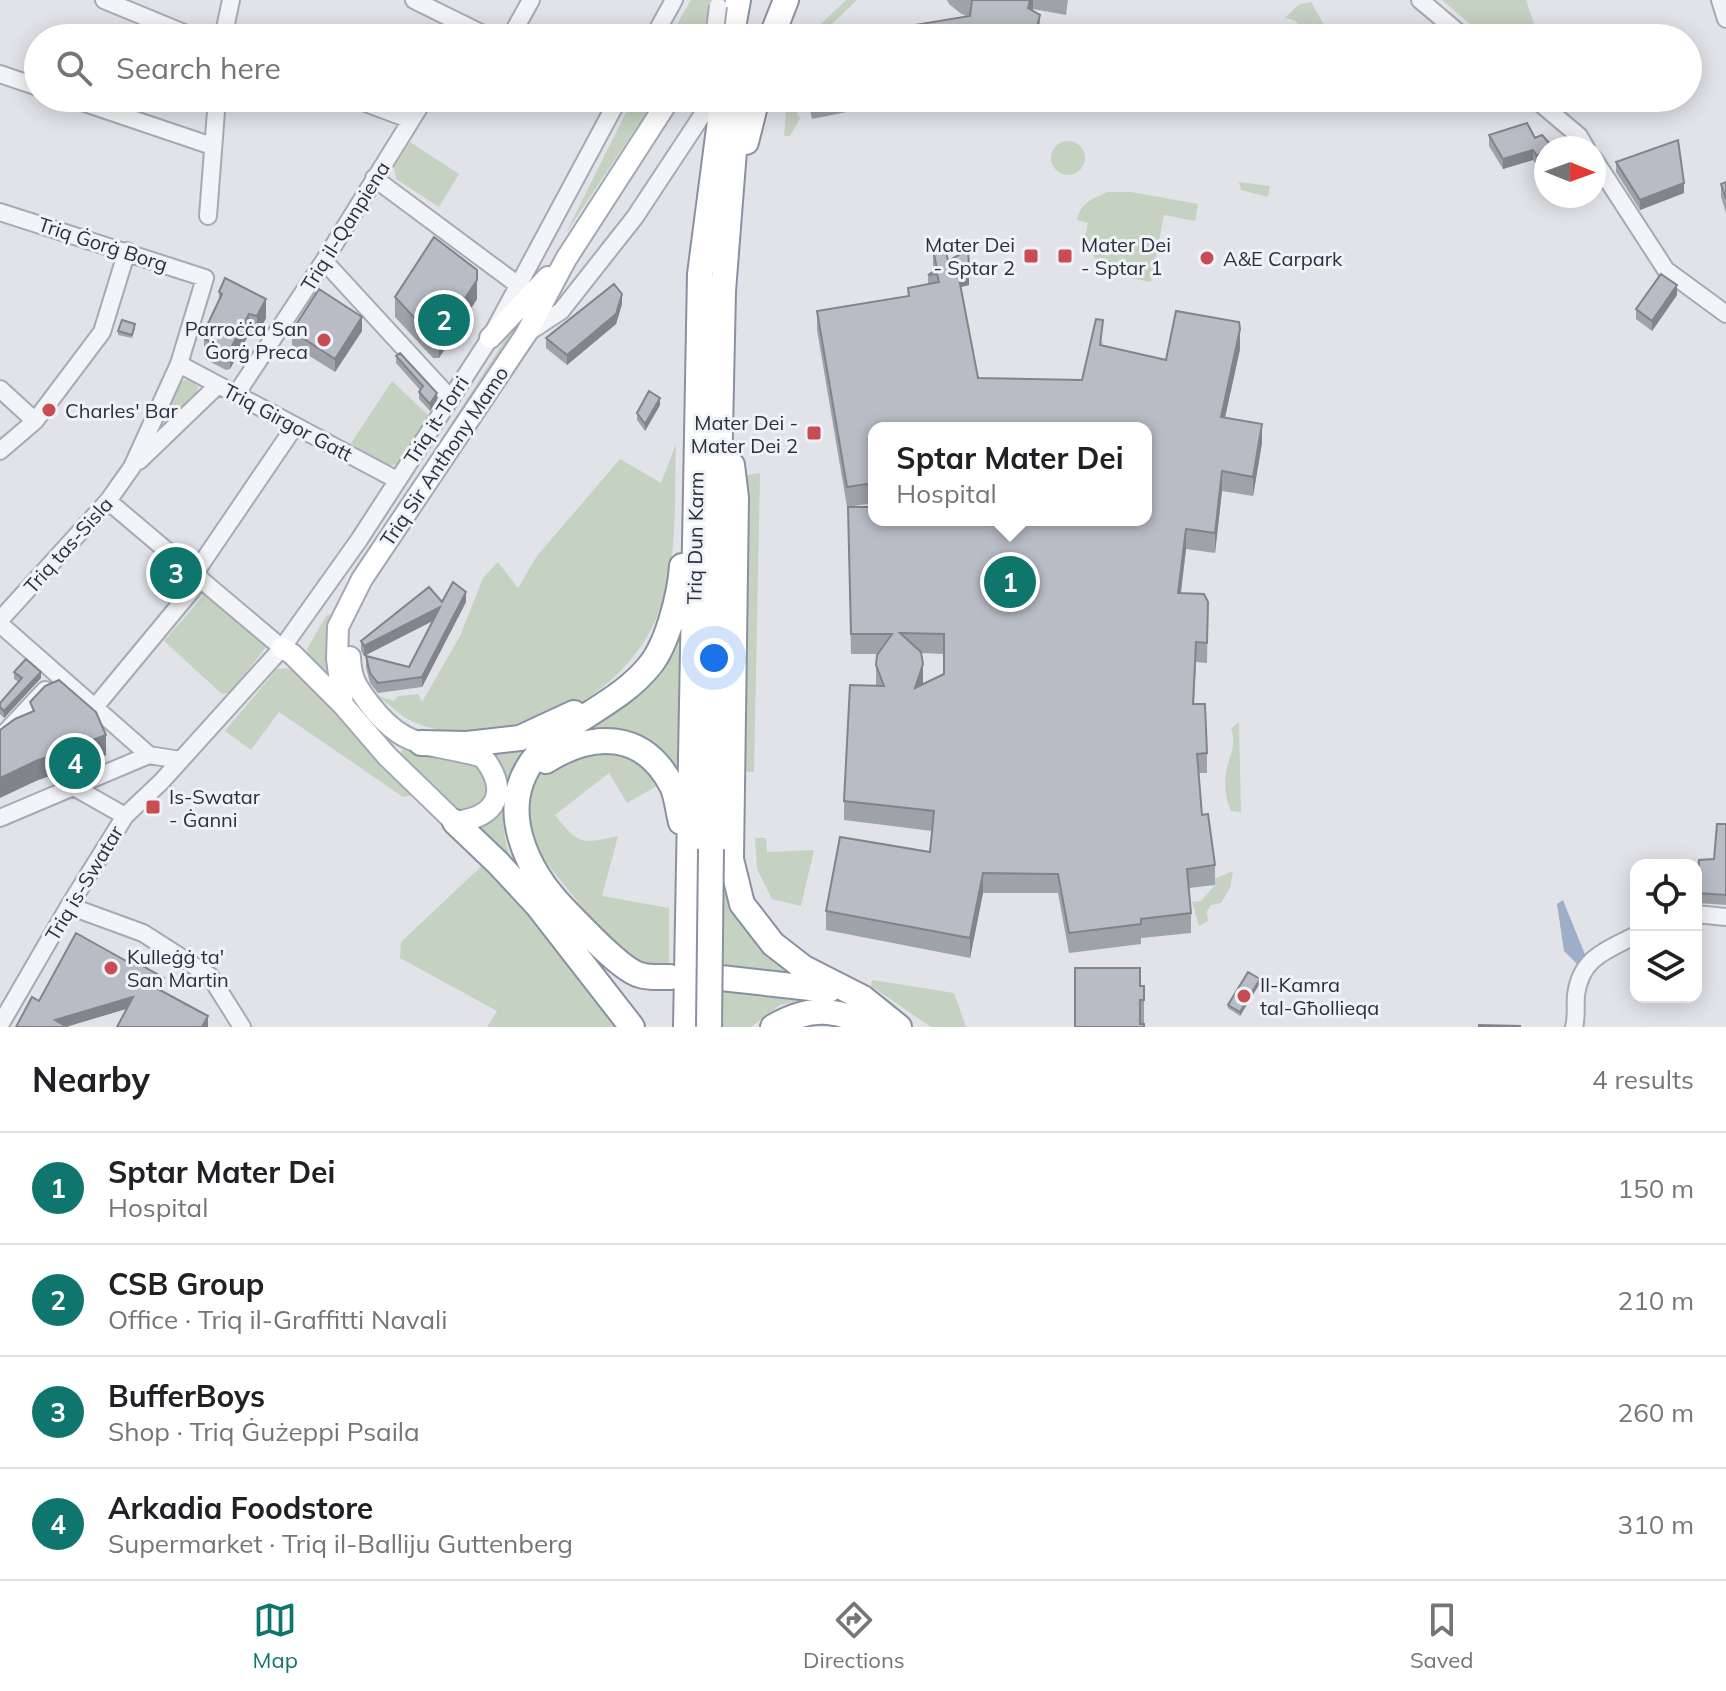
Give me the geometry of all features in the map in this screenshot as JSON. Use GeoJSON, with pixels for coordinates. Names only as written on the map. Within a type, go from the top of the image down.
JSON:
{"type":"FeatureCollection","features":[{"type":"Feature","properties":{"kind":"highway"},"geometry":{"type":"LineString","coordinates":[[777,24],[786,0]]}},
{"type":"Feature","properties":{"kind":"highway"},"geometry":{"type":"LineString","coordinates":[[732,24],[735,3]]}},
{"type":"Feature","properties":{"kind":"highway"},"geometry":{"type":"LineString","coordinates":[[735,3],[743,24]]}},
{"type":"Feature","properties":{"kind":"highway","name":"Triq Dun Karm"},"geometry":{"type":"LineString","coordinates":[[686,1027],[700,274],[721,112]]}},
{"type":"Feature","properties":{"kind":"highway","name":"Triq Dun Karm"},"geometry":{"type":"LineString","coordinates":[[709,1027],[723,291],[738,112]]}},
{"type":"Feature","properties":{"kind":"highway"},"geometry":{"type":"LineString","coordinates":[[728,222],[754,112]]}},
{"type":"Feature","properties":{"kind":"highway"},"geometry":{"type":"LineString","coordinates":[[670,977],[638,975],[604,948],[560,905],[521,845],[517,820],[520,793],[537,755],[617,698],[653,662],[665,637],[681,584],[692,296],[700,274]]}},
{"type":"Feature","properties":{"kind":"highway"},"geometry":{"type":"LineString","coordinates":[[722,359],[736,498],[731,859],[742,904],[773,944],[804,968],[863,998],[899,1027]]}},
{"type":"Feature","properties":{"kind":"highway"},"geometry":{"type":"LineString","coordinates":[[421,743],[467,744],[520,738],[583,709],[620,683],[646,653],[664,616],[677,570],[680,491],[686,486]]}},
{"type":"Feature","properties":{"kind":"highway"},"geometry":{"type":"LineString","coordinates":[[527,772],[564,749],[591,742],[612,740],[640,748],[649,756],[673,788],[681,824],[682,895],[688,925]]}},
{"type":"Feature","properties":{"kind":"highway"},"geometry":{"type":"LineString","coordinates":[[455,822],[537,905],[632,1027]]}},
{"type":"Feature","properties":{"kind":"highway"},"geometry":{"type":"LineString","coordinates":[[721,978],[812,986],[863,998]]}},
{"type":"Feature","properties":{"kind":"highway"},"geometry":{"type":"LineString","coordinates":[[812,986],[854,1010],[874,1026]]}},
{"type":"Feature","properties":{"kind":"highway"},"geometry":{"type":"LineString","coordinates":[[773,1027],[798,1014],[831,1011],[874,1026]]}},
{"type":"Feature","properties":{"kind":"main road","name":"Triq Sir Anthony Mamo"},"geometry":{"type":"LineString","coordinates":[[362,579],[526,334],[566,259],[661,112]]}},
{"type":"Feature","properties":{"kind":"main road"},"geometry":{"type":"LineString","coordinates":[[490,338],[566,259]]}},
{"type":"Feature","properties":{"kind":"main road"},"geometry":{"type":"LineString","coordinates":[[343,705],[337,659],[338,627],[362,579]]}},
{"type":"Feature","properties":{"kind":"main road"},"geometry":{"type":"LineString","coordinates":[[282,648],[292,654],[343,705],[387,756],[455,822],[473,820],[486,813],[496,801],[498,787],[494,771],[483,757],[436,749],[394,731],[353,682],[349,638],[362,579]]}},
{"type":"Feature","properties":{"kind":"street"},"geometry":{"type":"LineString","coordinates":[[104,0],[162,24]]}},
{"type":"Feature","properties":{"kind":"street"},"geometry":{"type":"LineString","coordinates":[[226,24],[231,0]]}},
{"type":"Feature","properties":{"kind":"street"},"geometry":{"type":"LineString","coordinates":[[414,0],[453,24]]}},
{"type":"Feature","properties":{"kind":"street"},"geometry":{"type":"LineString","coordinates":[[518,24],[531,0]]}},
{"type":"Feature","properties":{"kind":"street"},"geometry":{"type":"LineString","coordinates":[[661,24],[674,0]]}},
{"type":"Feature","properties":{"kind":"street"},"geometry":{"type":"LineString","coordinates":[[1420,0],[1448,24]]}},
{"type":"Feature","properties":{"kind":"street"},"geometry":{"type":"LineString","coordinates":[[1720,0],[1726,19]]}},
{"type":"Feature","properties":{"kind":"street"},"geometry":{"type":"LineString","coordinates":[[722,24],[735,3]]}},
{"type":"Feature","properties":{"kind":"street"},"geometry":{"type":"LineString","coordinates":[[0,74],[24,82]]}},
{"type":"Feature","properties":{"kind":"street"},"geometry":{"type":"LineString","coordinates":[[111,112],[212,146]]}},
{"type":"Feature","properties":{"kind":"street"},"geometry":{"type":"LineString","coordinates":[[208,216],[216,112]]}},
{"type":"Feature","properties":{"kind":"street"},"geometry":{"type":"LineString","coordinates":[[390,112],[411,120]]}},
{"type":"Feature","properties":{"kind":"street","name":"Triq il-Qanpiena"},"geometry":{"type":"LineString","coordinates":[[237,393],[324,261],[416,112]]}},
{"type":"Feature","properties":{"kind":"street","name":"Triq it-Torri"},"geometry":{"type":"LineString","coordinates":[[282,648],[359,540],[490,338],[606,112]]}},
{"type":"Feature","properties":{"kind":"street","name":"Triq Sir Anthony Mamo"},"geometry":{"type":"LineString","coordinates":[[526,334],[561,311],[635,217],[703,112]]}},
{"type":"Feature","properties":{"kind":"street"},"geometry":{"type":"LineString","coordinates":[[1551,112],[1579,136]]}},
{"type":"Feature","properties":{"kind":"street"},"geometry":{"type":"LineString","coordinates":[[374,178],[518,285]]}},
{"type":"Feature","properties":{"kind":"street"},"geometry":{"type":"LineString","coordinates":[[1606,178],[1666,270],[1726,314]]}},
{"type":"Feature","properties":{"kind":"street","name":"Triq Ġorġ Borg"},"geometry":{"type":"LineString","coordinates":[[0,212],[205,278]]}},
{"type":"Feature","properties":{"kind":"street"},"geometry":{"type":"LineString","coordinates":[[0,451],[35,421],[102,332],[127,251]]}},
{"type":"Feature","properties":{"kind":"street"},"geometry":{"type":"LineString","coordinates":[[324,261],[450,398]]}},
{"type":"Feature","properties":{"kind":"street","name":"Triq tas-Sisla"},"geometry":{"type":"LineString","coordinates":[[0,622],[108,501],[132,467],[179,364],[205,278]]}},
{"type":"Feature","properties":{"kind":"street","name":"Triq Girgor Gatt"},"geometry":{"type":"LineString","coordinates":[[179,364],[397,480]]}},
{"type":"Feature","properties":{"kind":"street","name":"Triq tas-Sisla"},"geometry":{"type":"LineString","coordinates":[[132,467],[218,385]]}},
{"type":"Feature","properties":{"kind":"street"},"geometry":{"type":"LineString","coordinates":[[0,389],[35,421]]}},
{"type":"Feature","properties":{"kind":"street"},"geometry":{"type":"LineString","coordinates":[[95,707],[198,576],[295,426]]}},
{"type":"Feature","properties":{"kind":"street"},"geometry":{"type":"LineString","coordinates":[[108,501],[282,648]]}},
{"type":"Feature","properties":{"kind":"street"},"geometry":{"type":"LineString","coordinates":[[0,622],[149,755]]}},
{"type":"Feature","properties":{"kind":"street","name":"Triq is-Swatar"},"geometry":{"type":"LineString","coordinates":[[0,1025],[125,816],[282,648]]}},
{"type":"Feature","properties":{"kind":"street"},"geometry":{"type":"LineString","coordinates":[[0,738],[58,676]]}},
{"type":"Feature","properties":{"kind":"street"},"geometry":{"type":"LineString","coordinates":[[0,818],[149,755],[180,760]]}},
{"type":"Feature","properties":{"kind":"street"},"geometry":{"type":"LineString","coordinates":[[74,787],[125,816]]}},
{"type":"Feature","properties":{"kind":"street"},"geometry":{"type":"LineString","coordinates":[[69,906],[143,933],[210,976],[242,1027]]}},
{"type":"Feature","properties":{"kind":"street"},"geometry":{"type":"LineString","coordinates":[[1702,915],[1726,917]]}},
{"type":"Feature","properties":{"kind":"street"},"geometry":{"type":"LineString","coordinates":[[1574,1027],[1582,971],[1592,958],[1630,938]]}},
{"type":"Feature","properties":{"kind":"green space"},"geometry":{"type":"Polygon","coordinates":[[[691,0],[712,0],[714,3],[705,24],[677,24],[691,0]]]}},
{"type":"Feature","properties":{"kind":"green space"},"geometry":{"type":"Polygon","coordinates":[[[846,0],[857,0],[832,24],[821,24],[846,0]]]}},
{"type":"Feature","properties":{"kind":"green space"},"geometry":{"type":"Polygon","coordinates":[[[1442,0],[1526,0],[1534,24],[1470,24],[1442,0]]]}},
{"type":"Feature","properties":{"kind":"green space"},"geometry":{"type":"Polygon","coordinates":[[[1311,2],[1323,24],[1298,24],[1285,18],[1298,5],[1311,2]]]}},
{"type":"Feature","properties":{"kind":"green space"},"geometry":{"type":"Polygon","coordinates":[[[626,112],[647,112],[566,233],[626,112]]]}},
{"type":"Feature","properties":{"kind":"green space"},"geometry":{"type":"Polygon","coordinates":[[[786,112],[797,112],[801,117],[790,136],[784,136],[786,112]]]}},
{"type":"Feature","properties":{"kind":"green space"},"geometry":{"type":"Polygon","coordinates":[[[1068,141],[1080,146],[1085,158],[1080,170],[1068,175],[1056,170],[1051,158],[1056,146],[1068,141]]]}},
{"type":"Feature","properties":{"kind":"green space"},"geometry":{"type":"Polygon","coordinates":[[[410,142],[459,174],[439,207],[396,179],[394,167],[410,142]]]}},
{"type":"Feature","properties":{"kind":"green space"},"geometry":{"type":"Polygon","coordinates":[[[1239,182],[1270,186],[1268,197],[1241,190],[1239,182]]]}},
{"type":"Feature","properties":{"kind":"green space"},"geometry":{"type":"Polygon","coordinates":[[[1108,192],[1131,192],[1198,204],[1195,221],[1164,215],[1151,282],[1105,273],[1084,242],[1088,223],[1077,220],[1081,209],[1108,192]]]}},
{"type":"Feature","properties":{"kind":"green space"},"geometry":{"type":"Polygon","coordinates":[[[530,311],[408,497],[405,496],[515,324],[530,311]]]}},
{"type":"Feature","properties":{"kind":"green space"},"geometry":{"type":"Polygon","coordinates":[[[191,378],[198,387],[196,395],[165,425],[161,423],[180,382],[191,378]]]}},
{"type":"Feature","properties":{"kind":"green space"},"geometry":{"type":"Polygon","coordinates":[[[392,381],[428,415],[400,464],[385,466],[351,443],[392,381]]]}},
{"type":"Feature","properties":{"kind":"green space"},"geometry":{"type":"Polygon","coordinates":[[[676,444],[674,530],[665,594],[642,645],[619,673],[591,696],[559,714],[524,726],[488,733],[452,732],[412,722],[378,696],[394,701],[398,696],[418,694],[422,702],[460,636],[483,578],[498,562],[518,588],[537,556],[620,459],[661,483],[676,444]]]}},
{"type":"Feature","properties":{"kind":"green space"},"geometry":{"type":"Polygon","coordinates":[[[760,473],[754,772],[740,771],[744,494],[747,475],[760,473]]]}},
{"type":"Feature","properties":{"kind":"green space"},"geometry":{"type":"Polygon","coordinates":[[[370,556],[347,595],[336,687],[309,662],[307,649],[326,616],[331,614],[370,556]]]}},
{"type":"Feature","properties":{"kind":"green space"},"geometry":{"type":"Polygon","coordinates":[[[206,593],[266,647],[231,692],[222,694],[164,641],[206,593]]]}},
{"type":"Feature","properties":{"kind":"green space"},"geometry":{"type":"Polygon","coordinates":[[[685,597],[681,792],[670,765],[577,737],[608,714],[685,597]]]}},
{"type":"Feature","properties":{"kind":"green space"},"geometry":{"type":"Polygon","coordinates":[[[291,668],[304,676],[372,755],[414,795],[403,797],[279,712],[251,750],[225,731],[277,669],[291,668]]]}},
{"type":"Feature","properties":{"kind":"green space"},"geometry":{"type":"Polygon","coordinates":[[[1239,722],[1241,812],[1231,811],[1225,782],[1233,746],[1231,729],[1239,722]]]}},
{"type":"Feature","properties":{"kind":"green space"},"geometry":{"type":"Polygon","coordinates":[[[620,745],[660,784],[627,803],[609,773],[555,815],[582,840],[618,836],[602,896],[669,908],[669,971],[636,959],[612,944],[540,855],[529,825],[531,793],[542,769],[620,745]]]}},
{"type":"Feature","properties":{"kind":"green space"},"geometry":{"type":"Polygon","coordinates":[[[409,746],[482,765],[490,794],[477,808],[449,806],[400,757],[402,750],[409,746]]]}},
{"type":"Feature","properties":{"kind":"green space"},"geometry":{"type":"Polygon","coordinates":[[[537,746],[508,776],[503,823],[507,848],[514,864],[468,827],[495,811],[477,749],[537,746]]]}},
{"type":"Feature","properties":{"kind":"green space"},"geometry":{"type":"Polygon","coordinates":[[[755,838],[766,838],[767,852],[814,850],[801,906],[772,899],[757,869],[755,838]]]}},
{"type":"Feature","properties":{"kind":"green space"},"geometry":{"type":"Polygon","coordinates":[[[720,847],[797,972],[719,967],[720,847]]]}},
{"type":"Feature","properties":{"kind":"green space"},"geometry":{"type":"Polygon","coordinates":[[[489,859],[625,1027],[487,1027],[497,1011],[400,958],[401,942],[489,859]]]}},
{"type":"Feature","properties":{"kind":"green space"},"geometry":{"type":"Polygon","coordinates":[[[1233,871],[1230,888],[1221,903],[1211,905],[1207,911],[1208,921],[1199,926],[1192,902],[1201,901],[1215,885],[1214,879],[1233,871]]]}},
{"type":"Feature","properties":{"kind":"green space"},"geometry":{"type":"Polygon","coordinates":[[[872,980],[954,993],[966,1027],[931,1027],[871,986],[872,980]]]}},
{"type":"Feature","properties":{"kind":"green space"},"geometry":{"type":"Polygon","coordinates":[[[717,991],[818,997],[780,1005],[751,1027],[716,1027],[717,991]]]}},
{"type":"Feature","properties":{"kind":"water"},"geometry":{"type":"Polygon","coordinates":[[[1563,900],[1586,957],[1577,964],[1564,951],[1557,904],[1563,900]]]}},
{"type":"Feature","properties":{"kind":"building"},"geometry":{"type":"Polygon","coordinates":[[[972,0],[1030,0],[1028,8],[1040,15],[1038,24],[921,24],[970,16],[972,0]]]}},
{"type":"Feature","properties":{"kind":"building"},"geometry":{"type":"Polygon","coordinates":[[[1527,123],[1534,136],[1534,152],[1503,159],[1489,135],[1527,123]]]}},
{"type":"Feature","properties":{"kind":"building"},"geometry":{"type":"Polygon","coordinates":[[[1678,140],[1684,183],[1640,200],[1616,162],[1678,140]]]}},
{"type":"Feature","properties":{"kind":"building"},"geometry":{"type":"Polygon","coordinates":[[[1726,182],[1726,199],[1721,184],[1726,182]]]}},
{"type":"Feature","properties":{"kind":"building"},"geometry":{"type":"Polygon","coordinates":[[[434,237],[477,270],[477,280],[439,338],[433,338],[395,297],[434,237]]]}},
{"type":"Feature","properties":{"kind":"building"},"geometry":{"type":"Polygon","coordinates":[[[945,246],[948,261],[968,250],[969,265],[957,268],[978,378],[1082,380],[1096,319],[1103,320],[1100,345],[1166,360],[1176,311],[1239,322],[1221,417],[1262,424],[1253,477],[1222,471],[1215,533],[1186,529],[1178,593],[1204,594],[1208,602],[1207,643],[1196,642],[1193,704],[1205,704],[1207,753],[1197,754],[1202,815],[1208,814],[1215,865],[1187,869],[1191,913],[1141,919],[1141,924],[1069,933],[1058,874],[983,873],[970,938],[826,911],[840,837],[930,852],[934,811],[844,801],[850,685],[884,686],[876,665],[877,655],[892,634],[851,634],[848,507],[868,507],[868,526],[1152,526],[1152,422],[868,422],[868,484],[847,487],[817,311],[909,296],[908,288],[939,282],[937,274],[928,275],[937,269],[933,249],[945,246]],[[900,633],[921,652],[923,664],[915,688],[944,674],[944,634],[900,633]]]}},
{"type":"Feature","properties":{"kind":"building"},"geometry":{"type":"Polygon","coordinates":[[[1661,274],[1677,285],[1652,321],[1636,309],[1661,274]]]}},
{"type":"Feature","properties":{"kind":"building"},"geometry":{"type":"Polygon","coordinates":[[[225,278],[266,299],[257,316],[249,314],[230,350],[205,339],[204,332],[222,294],[219,292],[225,278]]]}},
{"type":"Feature","properties":{"kind":"building"},"geometry":{"type":"Polygon","coordinates":[[[614,284],[622,294],[616,314],[567,355],[546,338],[614,284]]]}},
{"type":"Feature","properties":{"kind":"building","name":"Parroċċa San Ġorġ Preca"},"geometry":{"type":"Polygon","coordinates":[[[319,289],[362,317],[335,359],[292,331],[319,289]]]}},
{"type":"Feature","properties":{"kind":"building"},"geometry":{"type":"Polygon","coordinates":[[[122,320],[135,324],[132,335],[118,331],[122,320]]]}},
{"type":"Feature","properties":{"kind":"building"},"geometry":{"type":"Polygon","coordinates":[[[400,353],[437,393],[430,404],[419,392],[423,386],[396,356],[400,353]]]}},
{"type":"Feature","properties":{"kind":"building"},"geometry":{"type":"Polygon","coordinates":[[[649,391],[660,398],[645,424],[637,413],[649,391]]]}},
{"type":"Feature","properties":{"kind":"building"},"geometry":{"type":"Polygon","coordinates":[[[453,582],[466,592],[422,677],[378,683],[370,673],[366,656],[409,667],[440,607],[364,646],[361,641],[429,587],[442,602],[453,582]]]}},
{"type":"Feature","properties":{"kind":"building"},"geometry":{"type":"Polygon","coordinates":[[[26,659],[41,672],[4,711],[0,703],[22,678],[14,672],[26,659]]]}},
{"type":"Feature","properties":{"kind":"building"},"geometry":{"type":"Polygon","coordinates":[[[59,680],[96,712],[106,735],[0,778],[0,730],[34,711],[30,702],[45,686],[59,680]]]}},
{"type":"Feature","properties":{"kind":"building"},"geometry":{"type":"Polygon","coordinates":[[[1717,824],[1726,824],[1726,895],[1702,893],[1702,860],[1714,859],[1717,824]]]}},
{"type":"Feature","properties":{"kind":"building"},"geometry":{"type":"Polygon","coordinates":[[[76,933],[164,978],[158,989],[208,1016],[202,1027],[117,1027],[133,997],[55,1020],[67,1027],[16,1027],[32,997],[39,1001],[76,933]]]}},
{"type":"Feature","properties":{"kind":"building"},"geometry":{"type":"Polygon","coordinates":[[[1075,968],[1140,968],[1144,1000],[1140,1000],[1140,1024],[1144,1027],[1075,1027],[1075,968]]]}},
{"type":"Feature","properties":{"kind":"building","name":"Il-Kamra tal-Għollieqa"},"geometry":{"type":"Polygon","coordinates":[[[1248,972],[1260,979],[1240,1012],[1228,1005],[1248,972]]]}},
{"type":"Feature","properties":{"kind":"building"},"geometry":{"type":"Polygon","coordinates":[[[1520,1026],[1520,1027],[1479,1027],[1520,1026]]]}},
{"type":"Feature","properties":{"kind":"place","name":"Mater Dei - Sptar 2"},"geometry":{"type":"Point","coordinates":[1031,256]}},
{"type":"Feature","properties":{"kind":"place","name":"Mater Dei - Sptar 1"},"geometry":{"type":"Point","coordinates":[1065,256]}},
{"type":"Feature","properties":{"kind":"place","name":"A&E Carpark"},"geometry":{"type":"Point","coordinates":[1207,258]}},
{"type":"Feature","properties":{"kind":"place","name":"CSB Group"},"geometry":{"type":"Point","coordinates":[444,320]}},
{"type":"Feature","properties":{"kind":"place","name":"Parroċċa San Ġorġ Preca"},"geometry":{"type":"Point","coordinates":[324,340]}},
{"type":"Feature","properties":{"kind":"place","name":"Charles' Bar"},"geometry":{"type":"Point","coordinates":[49,410]}},
{"type":"Feature","properties":{"kind":"place","name":"Mater Dei - Mater Dei 2"},"geometry":{"type":"Point","coordinates":[814,433]}},
{"type":"Feature","properties":{"kind":"place","name":"BufferBoys"},"geometry":{"type":"Point","coordinates":[176,573]}},
{"type":"Feature","properties":{"kind":"place","name":"Sptar Mater Dei"},"geometry":{"type":"Point","coordinates":[1010,582]}},
{"type":"Feature","properties":{"kind":"place","name":"Arkadia Foodstore"},"geometry":{"type":"Point","coordinates":[75,763]}},
{"type":"Feature","properties":{"kind":"place","name":"Is-Swatar - Ġanni"},"geometry":{"type":"Point","coordinates":[153,807]}},
{"type":"Feature","properties":{"kind":"place","name":"Kulleġġ ta' San Martin"},"geometry":{"type":"Point","coordinates":[111,968]}},
{"type":"Feature","properties":{"kind":"place","name":"Il-Kamra tal-Għollieqa"},"geometry":{"type":"Point","coordinates":[1244,996]}}]}
